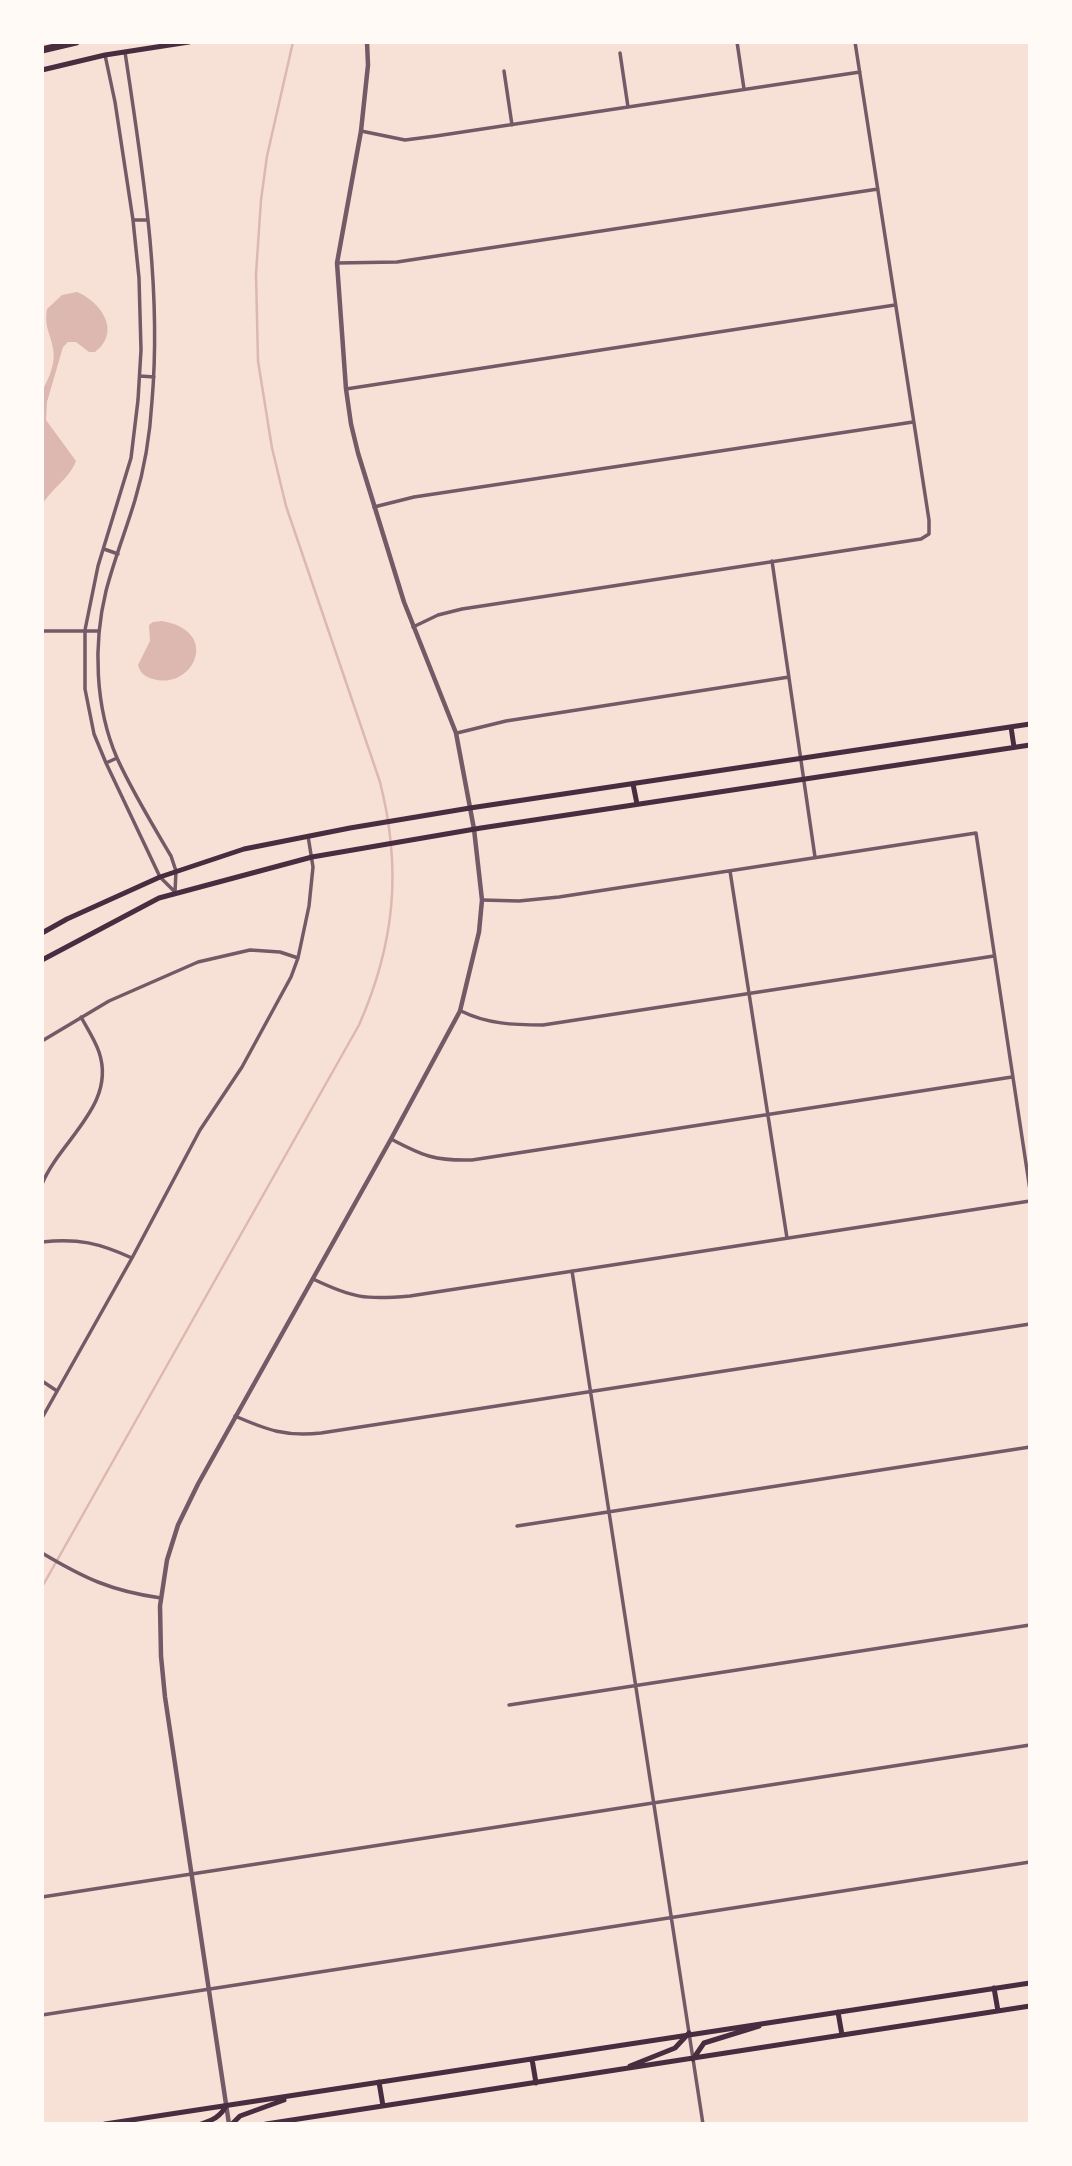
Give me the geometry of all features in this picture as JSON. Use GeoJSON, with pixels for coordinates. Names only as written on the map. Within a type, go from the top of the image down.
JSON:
{"type":"FeatureCollection","features":[{"type":"Feature","properties":{"kind":"highway"},"geometry":{"type":"LineString","coordinates":[[42,50],[76,42]]}},
{"type":"Feature","properties":{"kind":"main road"},"geometry":{"type":"LineString","coordinates":[[42,70],[105,55],[189,42]]}},
{"type":"Feature","properties":{"kind":"main road"},"geometry":{"type":"LineString","coordinates":[[42,933],[160,877],[244,849],[364,825],[470,808],[1030,724]]}},
{"type":"Feature","properties":{"kind":"main road"},"geometry":{"type":"LineString","coordinates":[[1011,727],[1014,747]]}},
{"type":"Feature","properties":{"kind":"main road"},"geometry":{"type":"LineString","coordinates":[[42,960],[148,903],[175,892],[312,857],[474,829],[1030,745]]}},
{"type":"Feature","properties":{"kind":"main road"},"geometry":{"type":"LineString","coordinates":[[633,784],[637,804]]}},
{"type":"Feature","properties":{"kind":"main road"},"geometry":{"type":"LineString","coordinates":[[106,2124],[1030,1983]]}},
{"type":"Feature","properties":{"kind":"main road"},"geometry":{"type":"LineString","coordinates":[[994,1988],[998,2011]]}},
{"type":"Feature","properties":{"kind":"main road"},"geometry":{"type":"LineString","coordinates":[[266,2124],[1030,2006]]}},
{"type":"Feature","properties":{"kind":"main road"},"geometry":{"type":"LineString","coordinates":[[838,2012],[842,2035]]}},
{"type":"Feature","properties":{"kind":"main road"},"geometry":{"type":"LineString","coordinates":[[693,2059],[704,2043],[775,2021]]}},
{"type":"Feature","properties":{"kind":"main road"},"geometry":{"type":"LineString","coordinates":[[617,2070],[675,2048],[689,2034]]}},
{"type":"Feature","properties":{"kind":"main road"},"geometry":{"type":"LineString","coordinates":[[532,2059],[536,2083]]}},
{"type":"Feature","properties":{"kind":"main road"},"geometry":{"type":"LineString","coordinates":[[379,2082],[383,2106]]}},
{"type":"Feature","properties":{"kind":"main road"},"geometry":{"type":"LineString","coordinates":[[230,2124],[240,2116],[297,2095]]}},
{"type":"Feature","properties":{"kind":"main road"},"geometry":{"type":"LineString","coordinates":[[201,2124],[214,2120],[222,2114],[226,2106]]}},
{"type":"Feature","properties":{"kind":"street"},"geometry":{"type":"LineString","coordinates":[[230,2124],[165,1697],[160,1625],[167,1560],[178,1525],[198,1483],[460,1011],[472,970],[482,900],[474,829],[456,733],[413,627],[374,507],[351,424],[346,389],[337,263],[361,131],[368,65],[367,42]]}},
{"type":"Feature","properties":{"kind":"street"},"geometry":{"type":"LineString","coordinates":[[737,42],[744,89]]}},
{"type":"Feature","properties":{"kind":"street"},"geometry":{"type":"LineString","coordinates":[[413,627],[438,615],[462,609],[921,539],[929,534],[855,42]]}},
{"type":"Feature","properties":{"kind":"street"},"geometry":{"type":"LineString","coordinates":[[125,52],[148,220],[153,291],[154,377],[149,441],[136,499],[106,592],[100,631],[100,693],[103,715],[117,758],[171,856],[176,871],[175,892]]}},
{"type":"Feature","properties":{"kind":"street"},"geometry":{"type":"LineString","coordinates":[[620,53],[628,107]]}},
{"type":"Feature","properties":{"kind":"street"},"geometry":{"type":"LineString","coordinates":[[105,55],[133,220],[139,278],[140,376],[131,458],[92,587],[85,630],[85,689],[94,734],[106,764],[160,877],[175,892]]}},
{"type":"Feature","properties":{"kind":"street"},"geometry":{"type":"LineString","coordinates":[[504,71],[512,125]]}},
{"type":"Feature","properties":{"kind":"street"},"geometry":{"type":"LineString","coordinates":[[361,131],[405,140],[860,72]]}},
{"type":"Feature","properties":{"kind":"street"},"geometry":{"type":"LineString","coordinates":[[337,263],[397,262],[878,189]]}},
{"type":"Feature","properties":{"kind":"street"},"geometry":{"type":"LineString","coordinates":[[133,220],[148,220]]}},
{"type":"Feature","properties":{"kind":"street"},"geometry":{"type":"LineString","coordinates":[[346,389],[895,305]]}},
{"type":"Feature","properties":{"kind":"street"},"geometry":{"type":"LineString","coordinates":[[140,376],[154,377]]}},
{"type":"Feature","properties":{"kind":"street"},"geometry":{"type":"LineString","coordinates":[[374,507],[414,497],[913,422]]}},
{"type":"Feature","properties":{"kind":"street"},"geometry":{"type":"LineString","coordinates":[[104,550],[118,554]]}},
{"type":"Feature","properties":{"kind":"street"},"geometry":{"type":"LineString","coordinates":[[772,561],[816,857]]}},
{"type":"Feature","properties":{"kind":"street"},"geometry":{"type":"LineString","coordinates":[[42,631],[100,631]]}},
{"type":"Feature","properties":{"kind":"street"},"geometry":{"type":"LineString","coordinates":[[456,733],[506,721],[789,677]]}},
{"type":"Feature","properties":{"kind":"street"},"geometry":{"type":"LineString","coordinates":[[106,764],[117,758]]}},
{"type":"Feature","properties":{"kind":"street"},"geometry":{"type":"LineString","coordinates":[[482,900],[519,901],[559,897],[976,833],[1030,1190]]}},
{"type":"Feature","properties":{"kind":"street"},"geometry":{"type":"LineString","coordinates":[[42,1418],[201,1130],[242,1068],[272,1014],[298,958],[309,906],[313,867],[308,836]]}},
{"type":"Feature","properties":{"kind":"street"},"geometry":{"type":"LineString","coordinates":[[730,871],[788,1238]]}},
{"type":"Feature","properties":{"kind":"street"},"geometry":{"type":"LineString","coordinates":[[42,1041],[140,986],[218,956],[264,950],[298,958]]}},
{"type":"Feature","properties":{"kind":"street"},"geometry":{"type":"LineString","coordinates":[[460,1011],[472,1017],[512,1025],[543,1025],[994,956]]}},
{"type":"Feature","properties":{"kind":"street"},"geometry":{"type":"LineString","coordinates":[[42,1184],[50,1168],[93,1109],[98,1096],[102,1066],[99,1052],[81,1017]]}},
{"type":"Feature","properties":{"kind":"street"},"geometry":{"type":"LineString","coordinates":[[391,1139],[423,1156],[446,1161],[472,1160],[1012,1077]]}},
{"type":"Feature","properties":{"kind":"street"},"geometry":{"type":"LineString","coordinates":[[313,1279],[353,1296],[381,1298],[1030,1201]]}},
{"type":"Feature","properties":{"kind":"street"},"geometry":{"type":"LineString","coordinates":[[42,1242],[63,1240],[95,1243],[132,1258]]}},
{"type":"Feature","properties":{"kind":"street"},"geometry":{"type":"LineString","coordinates":[[572,1271],[703,2124]]}},
{"type":"Feature","properties":{"kind":"street"},"geometry":{"type":"LineString","coordinates":[[236,1416],[282,1434],[298,1436],[1030,1324]]}},
{"type":"Feature","properties":{"kind":"street"},"geometry":{"type":"LineString","coordinates":[[42,1381],[57,1391]]}},
{"type":"Feature","properties":{"kind":"street"},"geometry":{"type":"LineString","coordinates":[[517,1526],[1030,1447]]}},
{"type":"Feature","properties":{"kind":"street"},"geometry":{"type":"LineString","coordinates":[[43,1553],[100,1585],[161,1598]]}},
{"type":"Feature","properties":{"kind":"street"},"geometry":{"type":"LineString","coordinates":[[509,1705],[1030,1625]]}},
{"type":"Feature","properties":{"kind":"street"},"geometry":{"type":"LineString","coordinates":[[42,1897],[1030,1745]]}},
{"type":"Feature","properties":{"kind":"street"},"geometry":{"type":"LineString","coordinates":[[42,2015],[1030,1862]]}},
{"type":"Feature","properties":{"kind":"shaded area"},"geometry":{"type":"Polygon","coordinates":[[[77,292],[100,310],[105,318],[107,336],[95,352],[89,352],[76,342],[68,342],[63,347],[47,402],[46,420],[76,461],[42,505],[42,391],[54,359],[46,315],[47,309],[62,295],[77,292]]]}},
{"type":"Feature","properties":{"kind":"shaded area"},"geometry":{"type":"Polygon","coordinates":[[[162,621],[180,627],[192,636],[196,647],[195,658],[189,669],[180,676],[167,680],[148,677],[138,665],[150,641],[149,625],[162,621]]]}},
{"type":"Feature","properties":{"kind":"waterway"},"geometry":{"type":"LineString","coordinates":[[42,1587],[359,1025],[381,965],[387,935],[393,875],[387,814],[380,782],[286,506],[272,448],[258,361],[256,274],[261,200],[267,156],[293,42]]}}]}
